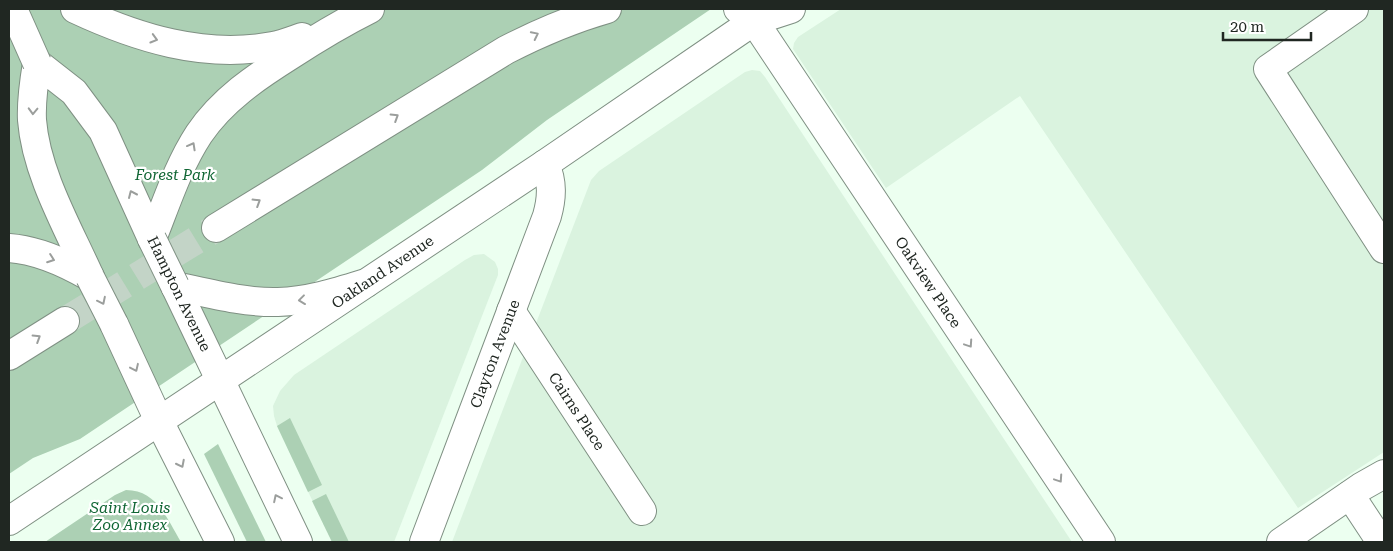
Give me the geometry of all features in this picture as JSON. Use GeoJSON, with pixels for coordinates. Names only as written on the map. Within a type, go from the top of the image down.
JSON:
{"type":"FeatureCollection","features":[{"type":"Feature","properties":{"kind":"main road"},"geometry":{"type":"LineString","coordinates":[[9,13],[14,9]]}},
{"type":"Feature","properties":{"kind":"main road","name":"Hampton Avenue"},"geometry":{"type":"LineString","coordinates":[[14,9],[37,63],[74,92],[103,131],[152,239],[298,542]]}},
{"type":"Feature","properties":{"kind":"main road"},"geometry":{"type":"LineString","coordinates":[[75,9],[108,24],[164,42],[194,48],[234,51],[274,46],[338,25]]}},
{"type":"Feature","properties":{"kind":"main road"},"geometry":{"type":"LineString","coordinates":[[152,239],[187,155],[199,134],[219,108],[238,90],[338,25],[370,9]]}},
{"type":"Feature","properties":{"kind":"main road"},"geometry":{"type":"LineString","coordinates":[[216,228],[506,50],[540,32],[573,19],[607,9]]}},
{"type":"Feature","properties":{"kind":"main road","name":"Oakland Avenue"},"geometry":{"type":"LineString","coordinates":[[9,521],[545,164],[753,13],[791,9]]}},
{"type":"Feature","properties":{"kind":"main road"},"geometry":{"type":"LineString","coordinates":[[1354,9],[1268,69],[1384,249]]}},
{"type":"Feature","properties":{"kind":"main road","name":"Oakview Place"},"geometry":{"type":"LineString","coordinates":[[753,13],[874,201],[1101,542]]}},
{"type":"Feature","properties":{"kind":"main road"},"geometry":{"type":"LineString","coordinates":[[37,63],[33,89],[32,119],[37,154],[53,195],[90,277],[220,542]]}},
{"type":"Feature","properties":{"kind":"main road","name":"Clayton Avenue"},"geometry":{"type":"LineString","coordinates":[[424,542],[547,216],[552,200],[552,185],[545,164]]}},
{"type":"Feature","properties":{"kind":"main road"},"geometry":{"type":"LineString","coordinates":[[9,248],[49,258],[73,267],[90,277]]}},
{"type":"Feature","properties":{"kind":"main road"},"geometry":{"type":"LineString","coordinates":[[175,286],[237,299],[278,302],[306,299],[366,283]]}},
{"type":"Feature","properties":{"kind":"main road","name":"Cairns Place"},"geometry":{"type":"LineString","coordinates":[[512,311],[642,511]]}},
{"type":"Feature","properties":{"kind":"main road"},"geometry":{"type":"LineString","coordinates":[[9,356],[65,321]]}},
{"type":"Feature","properties":{"kind":"main road"},"geometry":{"type":"LineString","coordinates":[[1281,542],[1384,474]]}},
{"type":"Feature","properties":{"kind":"main road"},"geometry":{"type":"LineString","coordinates":[[1350,495],[1381,542]]}},
{"type":"Feature","properties":{"kind":"shaded area"},"geometry":{"type":"Polygon","coordinates":[[[841,9],[1384,9],[1384,452],[1298,508],[1020,96],[886,188],[793,49],[798,37],[841,9]]]}},
{"type":"Feature","properties":{"kind":"shaded area"},"geometry":{"type":"Polygon","coordinates":[[[752,70],[760,71],[765,77],[1072,542],[452,542],[591,180],[599,171],[745,72],[752,70]]]}},
{"type":"Feature","properties":{"kind":"shaded area"},"geometry":{"type":"Polygon","coordinates":[[[484,254],[495,262],[498,275],[394,542],[332,542],[277,426],[273,406],[280,391],[294,375],[465,260],[474,255],[484,254]]]}},
{"type":"Feature","properties":{"kind":"green space","name":"Forest Park"},"geometry":{"type":"Polygon","coordinates":[[[9,9],[711,9],[547,120],[482,170],[80,439],[33,458],[9,474],[9,9]]]}},
{"type":"Feature","properties":{"kind":"green space"},"geometry":{"type":"Polygon","coordinates":[[[290,418],[322,485],[308,492],[277,426],[290,418]]]}},
{"type":"Feature","properties":{"kind":"green space"},"geometry":{"type":"Polygon","coordinates":[[[218,444],[266,542],[247,542],[204,454],[218,444]]]}},
{"type":"Feature","properties":{"kind":"green space","name":"Saint Louis Zoo Annex"},"geometry":{"type":"Polygon","coordinates":[[[126,490],[137,491],[153,500],[166,515],[181,542],[45,542],[115,495],[126,490]]]}},
{"type":"Feature","properties":{"kind":"green space"},"geometry":{"type":"Polygon","coordinates":[[[326,494],[349,542],[332,542],[312,501],[326,494]]]}},
{"type":"Feature","properties":{"kind":"tunnel"},"geometry":{"type":"LineString","coordinates":[[65,321],[216,228]]}}]}
